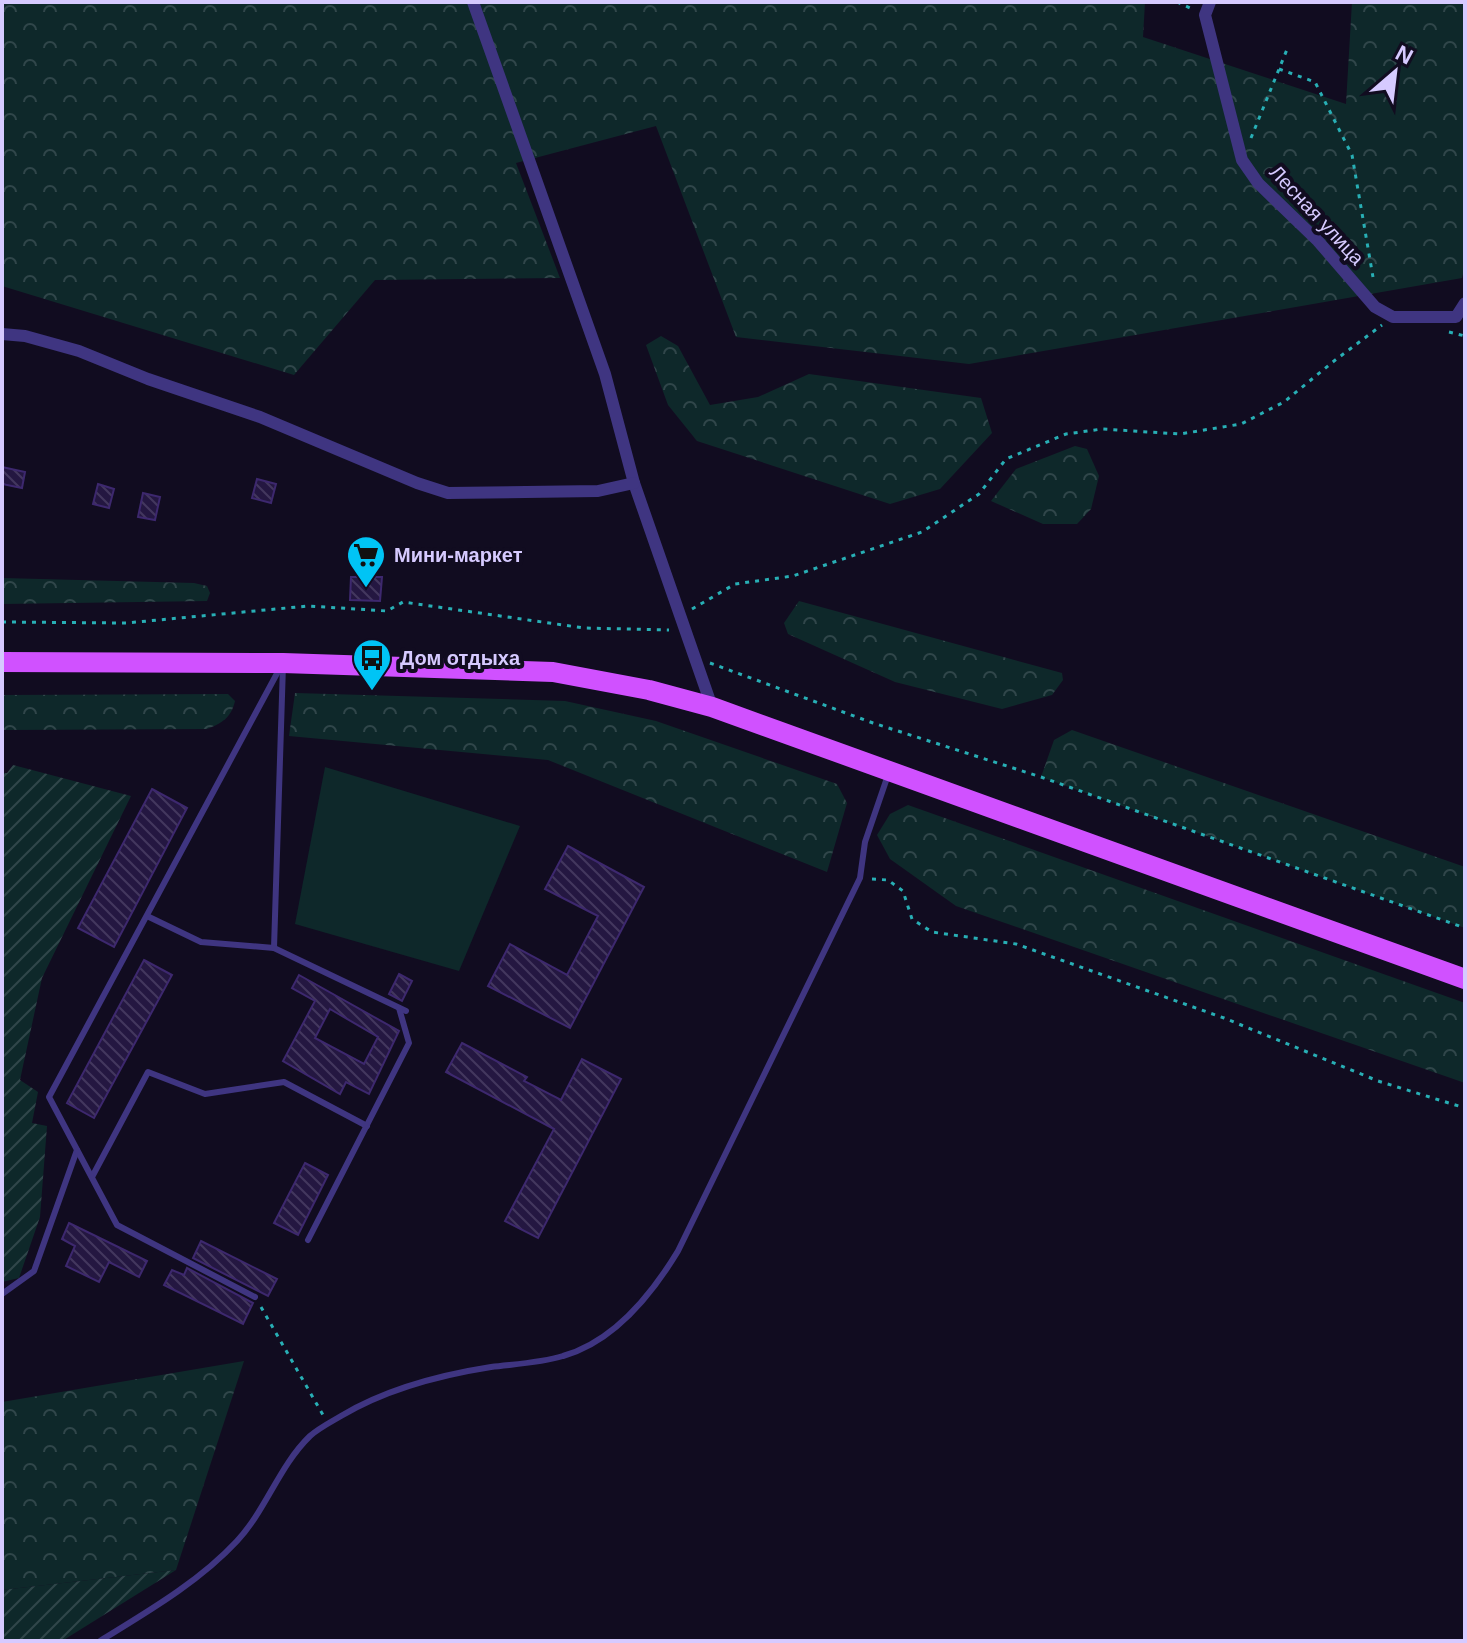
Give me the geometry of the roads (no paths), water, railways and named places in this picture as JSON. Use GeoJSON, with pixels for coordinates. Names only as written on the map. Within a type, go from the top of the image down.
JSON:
{"type":"FeatureCollection","features":[{"type":"Feature","properties":{"kind":"main road"},"geometry":{"type":"LineString","coordinates":[[2,662],[283,663],[553,672],[649,690],[712,707],[1465,979]]}},
{"type":"Feature","properties":{"kind":"street"},"geometry":{"type":"LineString","coordinates":[[473,2],[605,374],[634,483],[712,707]]}},
{"type":"Feature","properties":{"kind":"street","name":"Лесная улица"},"geometry":{"type":"LineString","coordinates":[[1210,2],[1205,15],[1242,160],[1258,183],[1318,241],[1375,307],[1393,317],[1460,317],[1465,303]]}},
{"type":"Feature","properties":{"kind":"street"},"geometry":{"type":"LineString","coordinates":[[2,334],[25,336],[79,351],[148,379],[260,417],[448,493],[598,491],[634,483]]}},
{"type":"Feature","properties":{"kind":"lane"},"geometry":{"type":"LineString","coordinates":[[255,1297],[117,1225],[49,1097],[283,663]]}},
{"type":"Feature","properties":{"kind":"lane"},"geometry":{"type":"LineString","coordinates":[[274,948],[283,663]]}},
{"type":"Feature","properties":{"kind":"lane"},"geometry":{"type":"LineString","coordinates":[[100,1641],[149,1611],[214,1563],[240,1538],[289,1460],[312,1434],[382,1395],[434,1378],[566,1356],[605,1335],[632,1312],[661,1279],[678,1251],[860,878],[865,842],[889,771]]}},
{"type":"Feature","properties":{"kind":"lane"},"geometry":{"type":"LineString","coordinates":[[147,916],[201,942],[274,948],[402,1009],[409,1043],[308,1240]]}},
{"type":"Feature","properties":{"kind":"lane"},"geometry":{"type":"LineString","coordinates":[[92,1177],[148,1072],[205,1094],[284,1082],[367,1126]]}},
{"type":"Feature","properties":{"kind":"lane"},"geometry":{"type":"LineString","coordinates":[[2,1294],[34,1271],[77,1150]]}},
{"type":"Feature","properties":{"kind":"place","name":"Мини-маркет"},"geometry":{"type":"Point","coordinates":[366,589]}},
{"type":"Feature","properties":{"kind":"place","name":"Дом отдыха"},"geometry":{"type":"Point","coordinates":[372,692]}}]}
